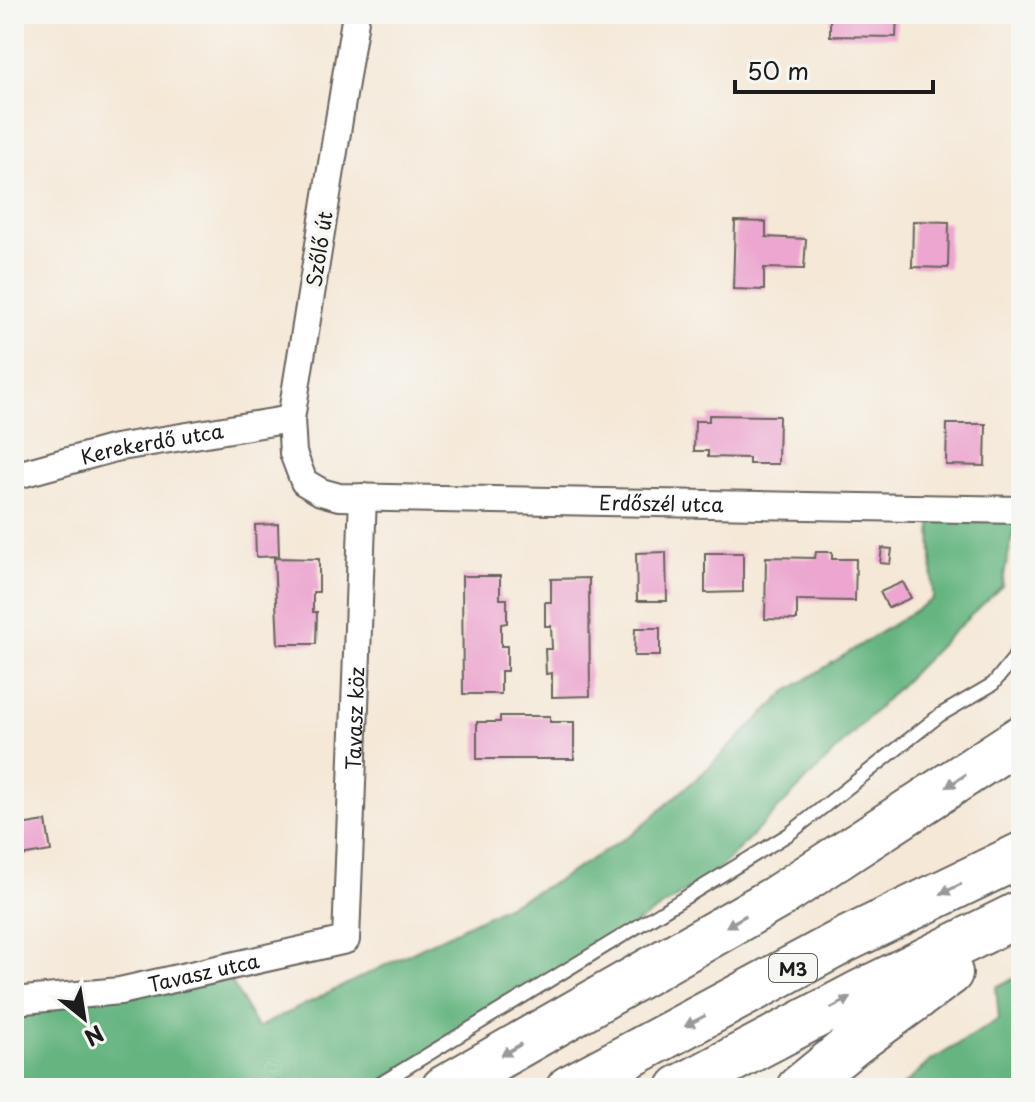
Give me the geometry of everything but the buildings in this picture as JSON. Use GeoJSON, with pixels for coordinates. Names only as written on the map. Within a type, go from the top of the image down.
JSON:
{"type":"FeatureCollection","features":[{"type":"Feature","properties":{"kind":"highway"},"geometry":{"type":"LineString","coordinates":[[444,1088],[776,898],[1021,738]]}},
{"type":"Feature","properties":{"kind":"highway","name":"M3"},"geometry":{"type":"LineString","coordinates":[[569,1088],[843,941],[1021,855]]}},
{"type":"Feature","properties":{"kind":"highway","name":"M3"},"geometry":{"type":"LineString","coordinates":[[679,1088],[861,992],[1021,913]]}},
{"type":"Feature","properties":{"kind":"highway"},"geometry":{"type":"LineString","coordinates":[[799,1088],[908,1001],[990,946],[1021,921]]}},
{"type":"Feature","properties":{"kind":"street","name":"Szőlő út"},"geometry":{"type":"LineString","coordinates":[[304,482],[293,453],[291,419],[356,14]]}},
{"type":"Feature","properties":{"kind":"street","name":"Kerekerdő utca"},"geometry":{"type":"LineString","coordinates":[[14,476],[115,448],[291,419]]}},
{"type":"Feature","properties":{"kind":"street","name":"Erdőszél utca"},"geometry":{"type":"LineString","coordinates":[[304,482],[321,492],[339,497],[1021,510]]}},
{"type":"Feature","properties":{"kind":"street","name":"Tavasz köz"},"geometry":{"type":"LineString","coordinates":[[346,940],[363,497]]}},
{"type":"Feature","properties":{"kind":"street","name":"Tavasz utca"},"geometry":{"type":"LineString","coordinates":[[14,1001],[120,991],[346,940]]}},
{"type":"Feature","properties":{"kind":"lane"},"geometry":{"type":"LineString","coordinates":[[373,1088],[789,834],[930,723],[993,684],[1014,658],[1021,638]]}},
{"type":"Feature","properties":{"kind":"green space"},"geometry":{"type":"Polygon","coordinates":[[[931,516],[1016,518],[1002,586],[717,871],[478,1026],[368,1088],[14,1088],[14,1005],[226,972],[257,1028],[553,883],[635,832],[704,772],[786,692],[933,599],[931,516]]]}},
{"type":"Feature","properties":{"kind":"green space"},"geometry":{"type":"Polygon","coordinates":[[[1021,974],[1021,1088],[901,1088],[929,1062],[999,1019],[996,987],[1021,974]]]}}]}
